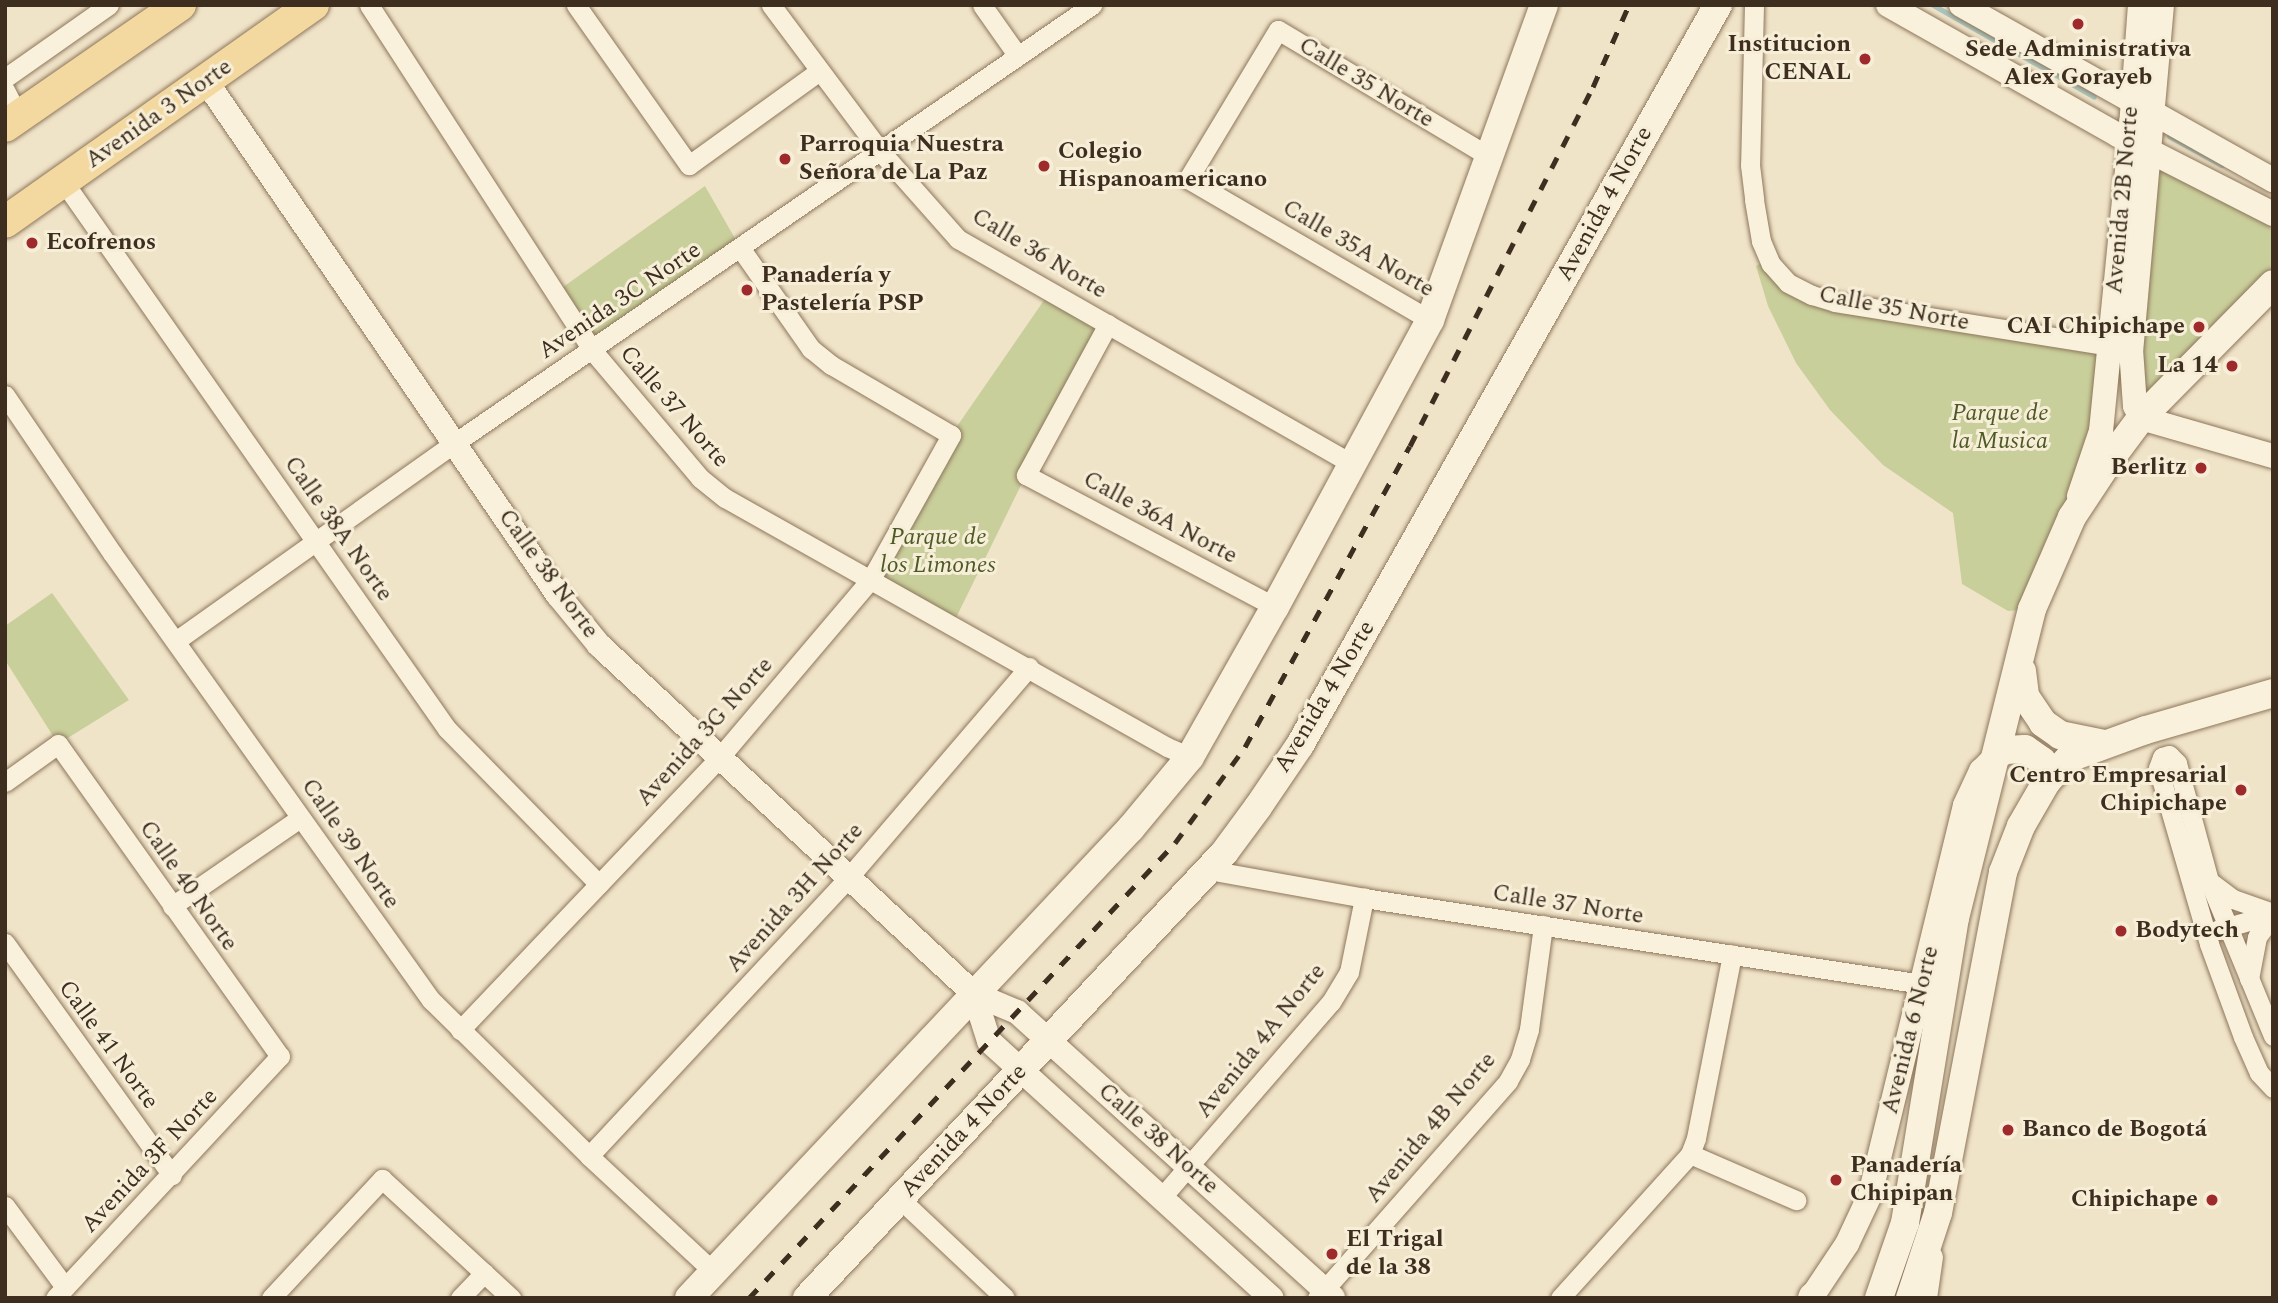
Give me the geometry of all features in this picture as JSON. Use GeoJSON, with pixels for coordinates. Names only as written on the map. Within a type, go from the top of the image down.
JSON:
{"type":"FeatureCollection","features":[{"type":"Feature","properties":{"kind":"main road"},"geometry":{"type":"LineString","coordinates":[[10,111],[180,5]]}},
{"type":"Feature","properties":{"kind":"main road","name":"Avenida 3 Norte"},"geometry":{"type":"LineString","coordinates":[[5,222],[313,5]]}},
{"type":"Feature","properties":{"kind":"main road"},"geometry":{"type":"LineString","coordinates":[[689,1298],[1131,828],[1190,757],[1275,607],[1430,320],[1544,5]]}},
{"type":"Feature","properties":{"kind":"main road","name":"Avenida 4 Norte"},"geometry":{"type":"LineString","coordinates":[[807,1298],[1224,853],[1300,745],[1718,5]]}},
{"type":"Feature","properties":{"kind":"main road","name":"Avenida 6 Norte"},"geometry":{"type":"LineString","coordinates":[[1879,1298],[1905,1223],[1955,918],[2024,651],[2032,609],[2072,517],[2141,418],[2273,284]]}},
{"type":"Feature","properties":{"kind":"main road"},"geometry":{"type":"LineString","coordinates":[[2024,651],[2023,686],[2035,715],[2060,735],[2105,744]]}},
{"type":"Feature","properties":{"kind":"main road"},"geometry":{"type":"LineString","coordinates":[[1910,1298],[1933,1233],[2000,882],[2015,839],[2047,781],[2069,758],[2105,744],[2273,693]]}},
{"type":"Feature","properties":{"kind":"main road"},"geometry":{"type":"LineString","coordinates":[[1996,756],[2005,750],[2025,749],[2042,761],[2047,781]]}},
{"type":"Feature","properties":{"kind":"main road"},"geometry":{"type":"LineString","coordinates":[[1934,939],[1955,918]]}},
{"type":"Feature","properties":{"kind":"street"},"geometry":{"type":"LineString","coordinates":[[5,78],[109,5]]}},
{"type":"Feature","properties":{"kind":"street","name":"Calle 37 Norte"},"geometry":{"type":"LineString","coordinates":[[369,5],[592,350],[700,478],[726,498],[1167,747],[1190,757]]}},
{"type":"Feature","properties":{"kind":"street"},"geometry":{"type":"LineString","coordinates":[[576,5],[689,165],[818,72]]}},
{"type":"Feature","properties":{"kind":"street","name":"Calle 36 Norte"},"geometry":{"type":"LineString","coordinates":[[771,5],[818,72],[881,152],[958,239],[1352,464]]}},
{"type":"Feature","properties":{"kind":"street"},"geometry":{"type":"LineString","coordinates":[[982,5],[1018,56]]}},
{"type":"Feature","properties":{"kind":"street","name":"Avenida 3C Norte"},"geometry":{"type":"LineString","coordinates":[[177,640],[456,442],[741,249],[1092,5]]}},
{"type":"Feature","properties":{"kind":"street","name":"Calle 35 Norte"},"geometry":{"type":"LineString","coordinates":[[1754,5],[1750,165],[1760,241],[1771,264],[1788,284],[1835,302],[2110,346]]}},
{"type":"Feature","properties":{"kind":"street"},"geometry":{"type":"LineString","coordinates":[[1888,5],[2140,147],[2273,214]]}},
{"type":"Feature","properties":{"kind":"street"},"geometry":{"type":"LineString","coordinates":[[1961,5],[2142,109],[2273,180]]}},
{"type":"Feature","properties":{"kind":"street","name":"Avenida 2B Norte"},"geometry":{"type":"LineString","coordinates":[[2140,5],[2142,109],[2131,349],[2132,389],[2141,418]]}},
{"type":"Feature","properties":{"kind":"street","name":"Avenida 2B Norte"},"geometry":{"type":"LineString","coordinates":[[2142,109],[2162,5]]}},
{"type":"Feature","properties":{"kind":"street","name":"Calle 35 Norte"},"geometry":{"type":"LineString","coordinates":[[1188,179],[1278,30],[1490,158]]}},
{"type":"Feature","properties":{"kind":"street","name":"Calle 38 Norte"},"geometry":{"type":"LineString","coordinates":[[206,81],[456,442],[558,595],[599,645],[974,994],[1017,1012],[1189,1167],[1325,1295]]}},
{"type":"Feature","properties":{"kind":"street","name":"Avenida 2B Norte"},"geometry":{"type":"LineString","coordinates":[[2072,517],[2101,431],[2110,346],[2140,147]]}},
{"type":"Feature","properties":{"kind":"street","name":"Calle 35A Norte"},"geometry":{"type":"LineString","coordinates":[[1188,179],[1430,320]]}},
{"type":"Feature","properties":{"kind":"street","name":"Calle 38A Norte"},"geometry":{"type":"LineString","coordinates":[[63,181],[447,729],[598,884]]}},
{"type":"Feature","properties":{"kind":"street","name":"Avenida 3G Norte"},"geometry":{"type":"LineString","coordinates":[[460,1030],[719,758],[871,579],[950,438],[951,435],[831,365],[811,349],[741,249]]}},
{"type":"Feature","properties":{"kind":"street","name":"Calle 36A Norte"},"geometry":{"type":"LineString","coordinates":[[1108,324],[1026,475],[1275,607]]}},
{"type":"Feature","properties":{"kind":"street","name":"Calle 39 Norte"},"geometry":{"type":"LineString","coordinates":[[5,395],[112,553],[177,640],[300,818],[431,1000],[589,1156],[714,1272]]}},
{"type":"Feature","properties":{"kind":"street"},"geometry":{"type":"LineString","coordinates":[[2141,418],[2273,456]]}},
{"type":"Feature","properties":{"kind":"street","name":"Avenida 3H Norte"},"geometry":{"type":"LineString","coordinates":[[589,1156],[848,878],[1029,667]]}},
{"type":"Feature","properties":{"kind":"street","name":"Calle 40 Norte"},"geometry":{"type":"LineString","coordinates":[[5,782],[58,744],[279,1056]]}},
{"type":"Feature","properties":{"kind":"street"},"geometry":{"type":"LineString","coordinates":[[2273,1036],[2249,984],[2209,881],[2177,763],[2169,755],[2162,757],[2158,768],[2206,933],[2243,1037],[2259,1073],[2273,1088]]}},
{"type":"Feature","properties":{"kind":"street","name":"Avenida 6 Norte"},"geometry":{"type":"LineString","coordinates":[[1812,1297],[1847,1244],[1870,1195],[1965,805],[1981,771],[1996,756]]}},
{"type":"Feature","properties":{"kind":"street"},"geometry":{"type":"LineString","coordinates":[[172,906],[300,818]]}},
{"type":"Feature","properties":{"kind":"street","name":"Calle 37 Norte"},"geometry":{"type":"LineString","coordinates":[[1209,870],[1364,898],[1922,984]]}},
{"type":"Feature","properties":{"kind":"street"},"geometry":{"type":"LineString","coordinates":[[2209,881],[2233,899],[2273,914]]}},
{"type":"Feature","properties":{"kind":"street","name":"Avenida 4A Norte"},"geometry":{"type":"LineString","coordinates":[[1161,1198],[1331,1002],[1349,972],[1364,898]]}},
{"type":"Feature","properties":{"kind":"street"},"geometry":{"type":"LineString","coordinates":[[2206,933],[2273,914]]}},
{"type":"Feature","properties":{"kind":"street"},"geometry":{"type":"LineString","coordinates":[[2249,984],[2250,960],[2257,937],[2273,914]]}},
{"type":"Feature","properties":{"kind":"street","name":"Avenida 4B Norte"},"geometry":{"type":"LineString","coordinates":[[1325,1295],[1508,1081],[1520,1059],[1529,1029],[1543,925]]}},
{"type":"Feature","properties":{"kind":"street","name":"Calle 41 Norte"},"geometry":{"type":"LineString","coordinates":[[5,943],[172,1175]]}},
{"type":"Feature","properties":{"kind":"street"},"geometry":{"type":"LineString","coordinates":[[1560,1298],[1690,1154],[1696,1138],[1732,955]]}},
{"type":"Feature","properties":{"kind":"street","name":"Calle 38 Norte"},"geometry":{"type":"LineString","coordinates":[[974,994],[989,1041],[1271,1298]]}},
{"type":"Feature","properties":{"kind":"street","name":"Avenida 3F Norte"},"geometry":{"type":"LineString","coordinates":[[60,1292],[172,1175],[279,1056]]}},
{"type":"Feature","properties":{"kind":"street"},"geometry":{"type":"LineString","coordinates":[[1690,1154],[1796,1200]]}},
{"type":"Feature","properties":{"kind":"street"},"geometry":{"type":"LineString","coordinates":[[271,1298],[382,1179],[511,1298]]}},
{"type":"Feature","properties":{"kind":"street"},"geometry":{"type":"LineString","coordinates":[[900,1199],[1005,1298]]}},
{"type":"Feature","properties":{"kind":"street"},"geometry":{"type":"LineString","coordinates":[[5,1206],[60,1292]]}},
{"type":"Feature","properties":{"kind":"street"},"geometry":{"type":"LineString","coordinates":[[1925,1298],[1930,1281],[1933,1233]]}},
{"type":"Feature","properties":{"kind":"street"},"geometry":{"type":"LineString","coordinates":[[460,1298],[484,1273]]}},
{"type":"Feature","properties":{"kind":"green space"},"geometry":{"type":"Polygon","coordinates":[[[2149,152],[2273,214],[2273,284],[2141,418],[2132,389],[2149,152]],[[2197,317],[2189,326],[2201,336],[2209,327],[2197,317]]]}},
{"type":"Feature","properties":{"kind":"green space"},"geometry":{"type":"Polygon","coordinates":[[[705,186],[741,249],[592,350],[556,292],[705,186]]]}},
{"type":"Feature","properties":{"kind":"green space","name":"Parque de la Musica"},"geometry":{"type":"Polygon","coordinates":[[[1761,263],[1788,284],[2097,345],[2101,431],[2032,609],[2008,611],[1962,584],[1953,513],[1883,465],[1830,410],[1796,363],[1768,306],[1756,266],[1761,263]]]}},
{"type":"Feature","properties":{"kind":"green space","name":"Parque de los Limones"},"geometry":{"type":"Polygon","coordinates":[[[1049,293],[1108,324],[1026,475],[953,624],[871,579],[951,435],[1049,293]]]}},
{"type":"Feature","properties":{"kind":"green space"},"geometry":{"type":"Polygon","coordinates":[[[52,593],[129,700],[58,744],[5,660],[5,626],[52,593]]]}},
{"type":"Feature","properties":{"kind":"waterway"},"geometry":{"type":"LineString","coordinates":[[1933,5],[2094,97]]}},
{"type":"Feature","properties":{"kind":"waterway"},"geometry":{"type":"LineString","coordinates":[[2169,136],[2221,165]]}},
{"type":"Feature","properties":{"kind":"railway"},"geometry":{"type":"LineString","coordinates":[[749,1298],[1175,843],[1245,747],[1410,446],[1593,87],[1629,5]]}},
{"type":"Feature","properties":{"kind":"place","name":"Sede Administrativa Alex Gorayeb"},"geometry":{"type":"Point","coordinates":[2078,24]}},
{"type":"Feature","properties":{"kind":"place","name":"Institucion CENAL"},"geometry":{"type":"Point","coordinates":[1865,59]}},
{"type":"Feature","properties":{"kind":"place","name":"Parroquia Nuestra Señora de La Paz"},"geometry":{"type":"Point","coordinates":[785,159]}},
{"type":"Feature","properties":{"kind":"place","name":"Colegio Hispanoamericano"},"geometry":{"type":"Point","coordinates":[1044,166]}},
{"type":"Feature","properties":{"kind":"place","name":"Ecofrenos"},"geometry":{"type":"Point","coordinates":[32,243]}},
{"type":"Feature","properties":{"kind":"place","name":"Panadería y Pastelería PSP"},"geometry":{"type":"Point","coordinates":[747,290]}},
{"type":"Feature","properties":{"kind":"place","name":"CAI Chipichape"},"geometry":{"type":"Point","coordinates":[2199,327]}},
{"type":"Feature","properties":{"kind":"place","name":"La 14"},"geometry":{"type":"Point","coordinates":[2232,366]}},
{"type":"Feature","properties":{"kind":"place","name":"Berlitz"},"geometry":{"type":"Point","coordinates":[2201,468]}},
{"type":"Feature","properties":{"kind":"place","name":"Centro Empresarial Chipichape"},"geometry":{"type":"Point","coordinates":[2241,790]}},
{"type":"Feature","properties":{"kind":"place","name":"Bodytech"},"geometry":{"type":"Point","coordinates":[2121,931]}},
{"type":"Feature","properties":{"kind":"place","name":"Banco de Bogotá"},"geometry":{"type":"Point","coordinates":[2008,1130]}},
{"type":"Feature","properties":{"kind":"place","name":"Panadería Chipipan"},"geometry":{"type":"Point","coordinates":[1836,1180]}},
{"type":"Feature","properties":{"kind":"place","name":"Chipichape"},"geometry":{"type":"Point","coordinates":[2212,1200]}},
{"type":"Feature","properties":{"kind":"place","name":"El Trigal de la 38"},"geometry":{"type":"Point","coordinates":[1332,1254]}}]}
